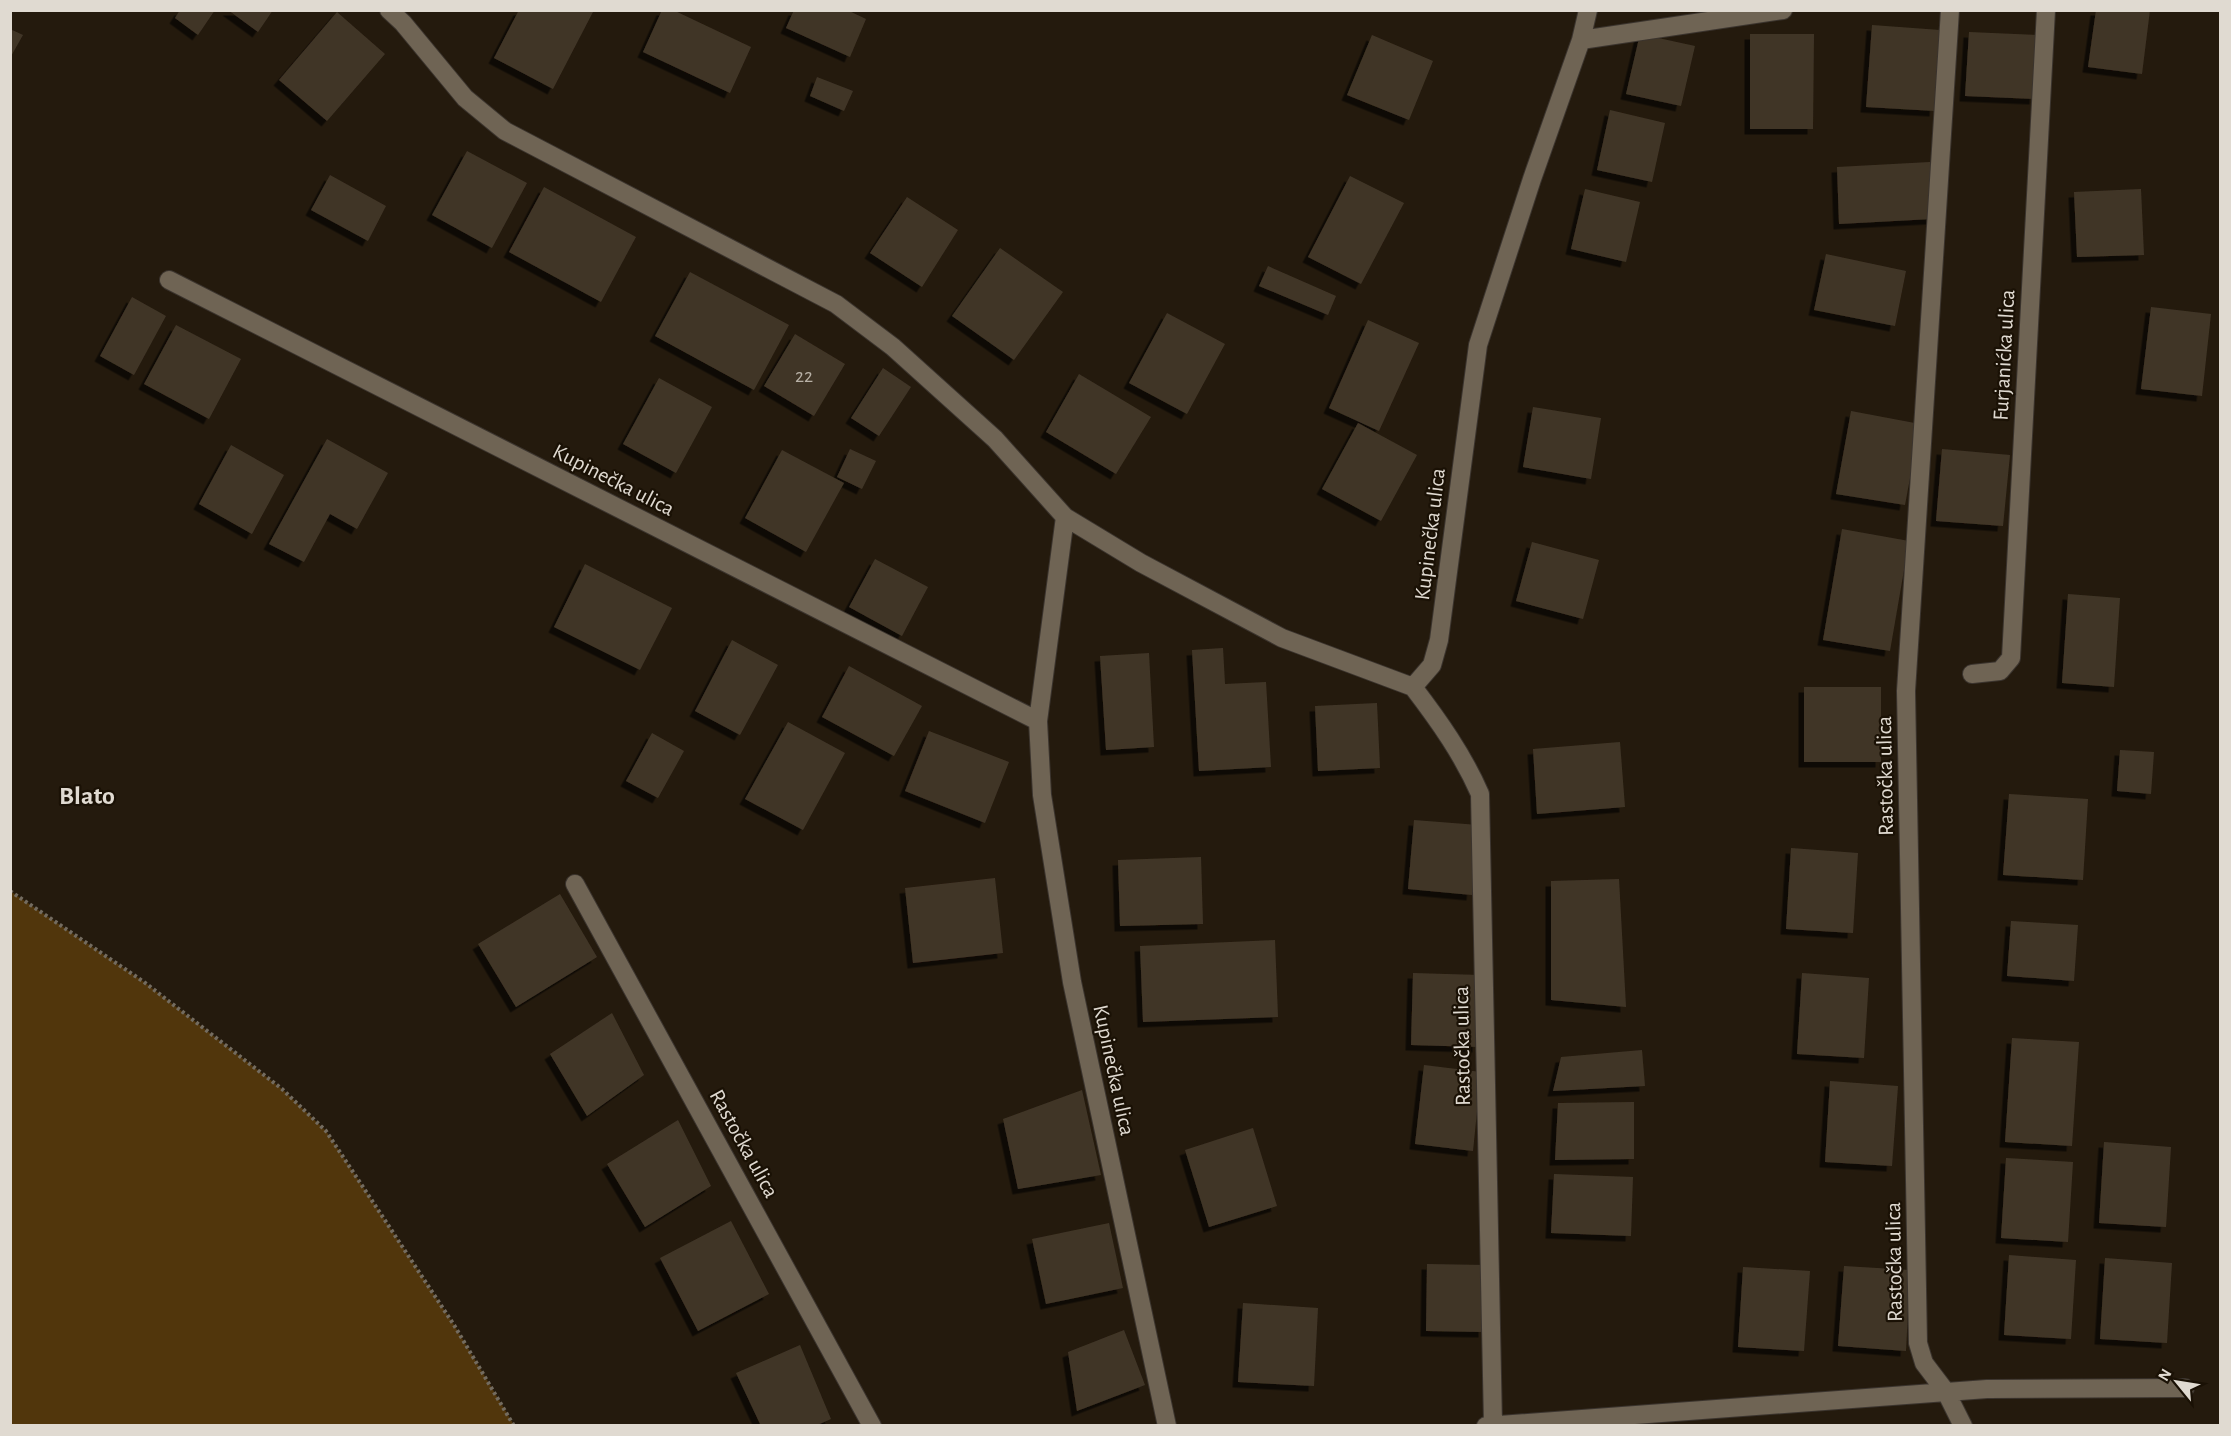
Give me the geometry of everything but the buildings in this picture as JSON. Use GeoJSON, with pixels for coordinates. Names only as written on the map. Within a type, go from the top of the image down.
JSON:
{"type":"FeatureCollection","features":[{"type":"Feature","properties":{"kind":"street"},"geometry":{"type":"LineString","coordinates":[[389,10],[408,17],[465,98],[505,130],[678,224],[836,304],[893,347],[995,439],[1065,517],[1141,563],[1282,638],[1413,687]]}},
{"type":"Feature","properties":{"kind":"street","name":"Kupinečka ulica"},"geometry":{"type":"LineString","coordinates":[[1413,687],[1432,665],[1439,640],[1478,345],[1532,179],[1581,40],[1588,10]]}},
{"type":"Feature","properties":{"kind":"street"},"geometry":{"type":"LineString","coordinates":[[1581,40],[1783,10]]}},
{"type":"Feature","properties":{"kind":"street","name":"Rastočka ulica"},"geometry":{"type":"LineString","coordinates":[[1946,1392],[1924,1363],[1918,1343],[1906,691],[1950,10]]}},
{"type":"Feature","properties":{"kind":"street","name":"Furjanićka ulica"},"geometry":{"type":"LineString","coordinates":[[1972,674],[2000,671],[2011,658],[2046,10]]}},
{"type":"Feature","properties":{"kind":"street","name":"Kupinečka ulica"},"geometry":{"type":"LineString","coordinates":[[169,280],[1038,721]]}},
{"type":"Feature","properties":{"kind":"street","name":"Kupinečka ulica"},"geometry":{"type":"LineString","coordinates":[[1065,517],[1038,721],[1042,795],[1072,982],[1167,1425]]}},
{"type":"Feature","properties":{"kind":"street","name":"Rastočka ulica"},"geometry":{"type":"LineString","coordinates":[[1413,687],[1440,721],[1461,754],[1480,794],[1490,1425],[1987,1389],[2185,1388]]}},
{"type":"Feature","properties":{"kind":"street","name":"Rastočka ulica"},"geometry":{"type":"LineString","coordinates":[[575,884],[872,1425]]}},
{"type":"Feature","properties":{"kind":"street"},"geometry":{"type":"LineString","coordinates":[[1946,1392],[1964,1425]]}},
{"type":"Feature","properties":{"kind":"path"},"geometry":{"type":"LineString","coordinates":[[10,891],[144,982],[282,1089],[326,1131],[454,1325],[514,1425]]}},
{"type":"Feature","properties":{"kind":"shaded area"},"geometry":{"type":"Polygon","coordinates":[[[10,891],[144,982],[282,1089],[326,1131],[454,1325],[514,1425],[11,1425],[10,891]]]}},
{"type":"Feature","properties":{"kind":"district","name":"Blato"},"geometry":{"type":"Point","coordinates":[87,795]}}]}
